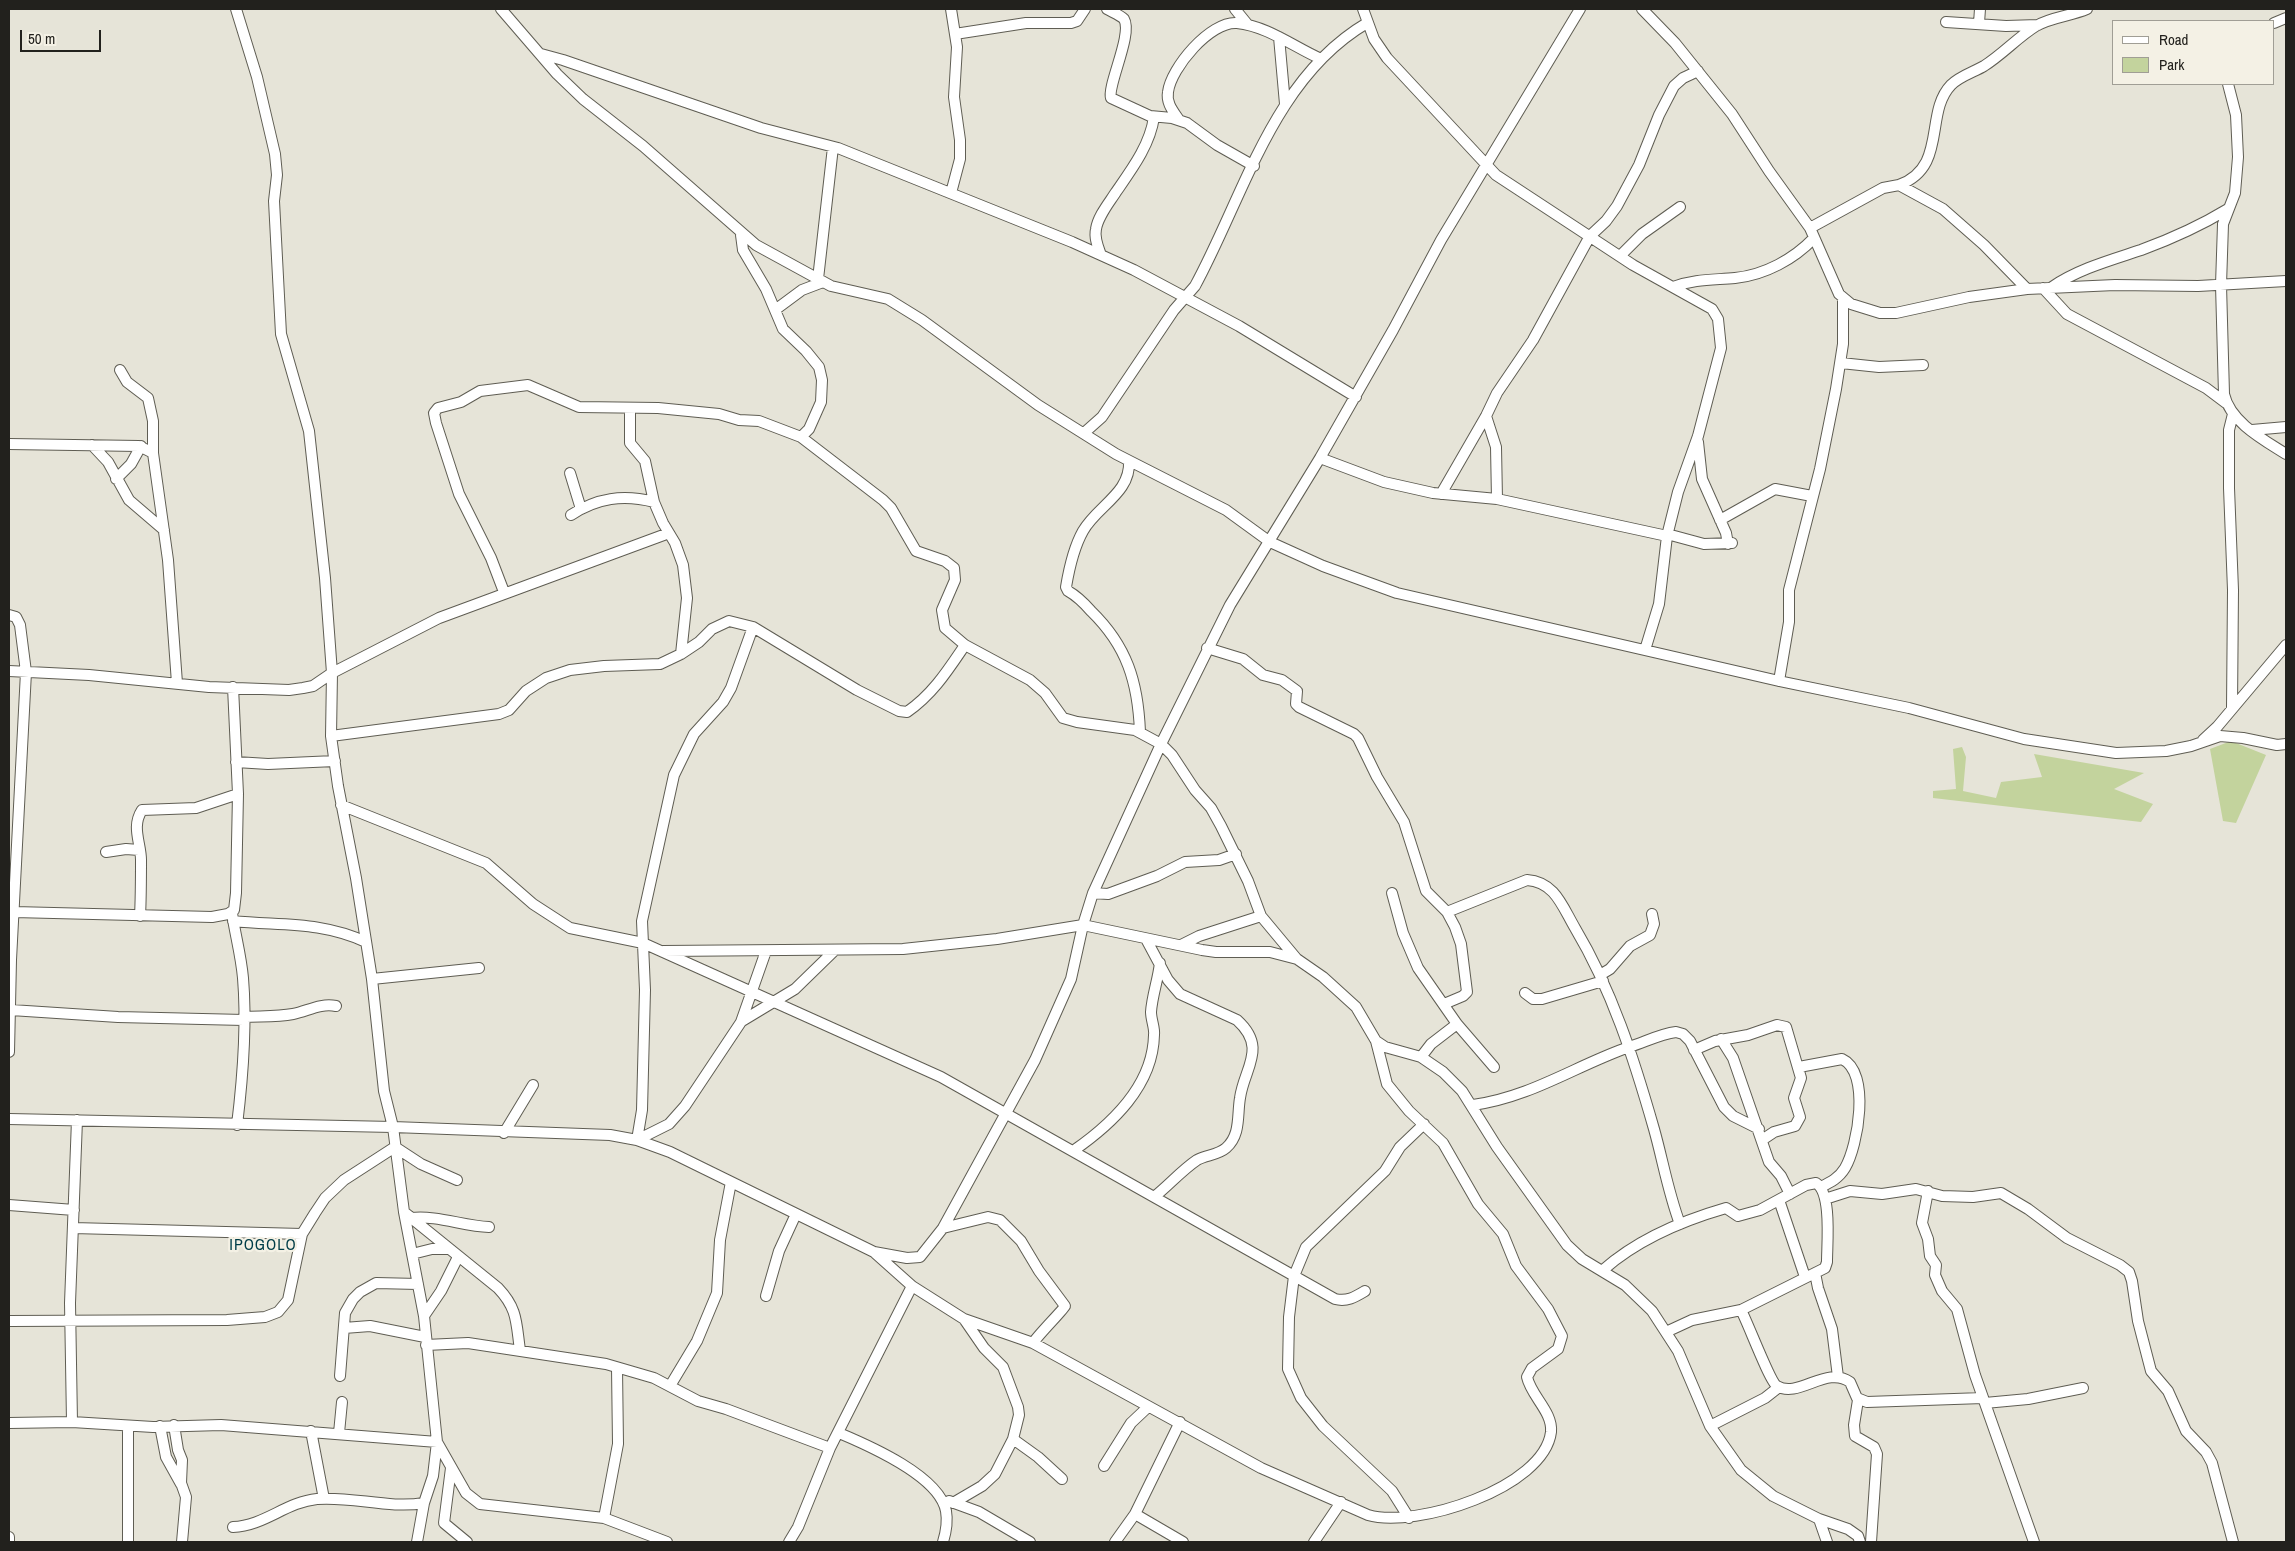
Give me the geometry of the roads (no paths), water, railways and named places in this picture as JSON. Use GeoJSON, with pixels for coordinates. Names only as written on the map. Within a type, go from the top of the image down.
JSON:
{"type":"FeatureCollection","features":[{"type":"Feature","properties":{"kind":"street"},"geometry":{"type":"LineString","coordinates":[[236,9],[257,77],[276,154],[277,175],[274,201],[281,334],[309,431],[325,578],[332,672],[332,736],[335,760],[341,805],[372,979],[384,1091],[393,1127],[412,1254],[424,1316],[437,1442],[434,1476],[424,1503],[417,1542]]}},
{"type":"Feature","properties":{"kind":"street"},"geometry":{"type":"LineString","coordinates":[[501,9],[583,98],[643,146],[741,235],[821,280],[852,292],[888,299],[922,320],[1038,405],[1129,461],[1226,510],[1270,542],[1351,578],[1397,593],[1779,681],[1909,708],[2007,736],[2073,748],[2139,754],[2191,746],[2220,736],[2243,738],[2277,745],[2286,744]]}},
{"type":"Feature","properties":{"kind":"street"},"geometry":{"type":"LineString","coordinates":[[951,9],[957,47],[954,97],[960,140],[960,159],[951,193]]}},
{"type":"Feature","properties":{"kind":"street"},"geometry":{"type":"LineString","coordinates":[[956,34],[1026,23],[1071,23],[1077,21],[1085,9]]}},
{"type":"Feature","properties":{"kind":"street"},"geometry":{"type":"LineString","coordinates":[[1107,9],[1122,18],[1125,26],[1118,71],[1110,96],[1154,117],[1179,120],[1254,166]]}},
{"type":"Feature","properties":{"kind":"street"},"geometry":{"type":"LineString","coordinates":[[1235,9],[1248,25]]}},
{"type":"Feature","properties":{"kind":"street"},"geometry":{"type":"LineString","coordinates":[[1363,9],[1366,23],[1387,58],[1486,165],[1506,182],[1620,256],[1712,309],[1718,319],[1721,348],[1698,436],[1678,492],[1667,535],[1662,586],[1645,650]]}},
{"type":"Feature","properties":{"kind":"street"},"geometry":{"type":"LineString","coordinates":[[874,1252],[917,1258],[931,1245],[943,1228],[1035,1060],[1071,979],[1083,925],[1093,893],[1207,648],[1248,573],[1270,542],[1356,397],[1440,240],[1580,9]]}},
{"type":"Feature","properties":{"kind":"street"},"geometry":{"type":"LineString","coordinates":[[1642,9],[1698,71],[1732,114],[1812,233],[1839,294],[1864,309],[1880,313],[1896,313],[1984,294],[2027,289],[2221,285],[2286,281]]}},
{"type":"Feature","properties":{"kind":"street"},"geometry":{"type":"LineString","coordinates":[[1979,23],[1980,9]]}},
{"type":"Feature","properties":{"kind":"street"},"geometry":{"type":"LineString","coordinates":[[1946,22],[2006,26],[2038,25],[2087,9]]}},
{"type":"Feature","properties":{"kind":"street"},"geometry":{"type":"LineString","coordinates":[[1179,120],[1171,108],[1168,92],[1173,75],[1206,35],[1215,29],[1235,23],[1248,25],[1278,37],[1321,59]]}},
{"type":"Feature","properties":{"kind":"street"},"geometry":{"type":"LineString","coordinates":[[1084,433],[1102,416],[1155,336],[1195,286],[1212,256],[1285,104],[1321,59],[1350,33],[1366,23]]}},
{"type":"Feature","properties":{"kind":"street"},"geometry":{"type":"LineString","coordinates":[[1674,287],[1699,280],[1737,278],[1765,271],[1805,248],[1812,233],[1882,188],[1910,181],[1920,171],[1927,159],[1941,105],[1950,86],[2004,53],[2038,25]]}},
{"type":"Feature","properties":{"kind":"street"},"geometry":{"type":"LineString","coordinates":[[1278,37],[1285,104]]}},
{"type":"Feature","properties":{"kind":"street"},"geometry":{"type":"LineString","coordinates":[[541,54],[761,128],[833,147],[1101,255],[1134,270],[1239,326],[1356,397]]}},
{"type":"Feature","properties":{"kind":"street"},"geometry":{"type":"LineString","coordinates":[[1441,494],[1486,416],[1497,393],[1514,371],[1542,325],[1590,236],[1606,221],[1617,206],[1639,165],[1659,115],[1674,86],[1683,78],[1698,71]]}},
{"type":"Feature","properties":{"kind":"street"},"geometry":{"type":"LineString","coordinates":[[2226,403],[2221,285],[2224,224],[2235,193],[2238,157],[2236,115],[2228,85]]}},
{"type":"Feature","properties":{"kind":"street"},"geometry":{"type":"LineString","coordinates":[[1101,255],[1095,234],[1098,221],[1136,162],[1149,137],[1154,117]]}},
{"type":"Feature","properties":{"kind":"street"},"geometry":{"type":"LineString","coordinates":[[821,280],[833,147]]}},
{"type":"Feature","properties":{"kind":"street"},"geometry":{"type":"LineString","coordinates":[[1899,185],[1943,209],[1984,245],[2027,289]]}},
{"type":"Feature","properties":{"kind":"street"},"geometry":{"type":"LineString","coordinates":[[1620,256],[1642,234],[1680,208]]}},
{"type":"Feature","properties":{"kind":"street"},"geometry":{"type":"LineString","coordinates":[[2047,288],[2093,267],[2178,235],[2228,209]]}},
{"type":"Feature","properties":{"kind":"street"},"geometry":{"type":"LineString","coordinates":[[741,235],[743,250],[766,289],[785,333],[806,351],[819,367],[822,380],[818,412],[801,437]]}},
{"type":"Feature","properties":{"kind":"street"},"geometry":{"type":"LineString","coordinates":[[775,310],[802,290],[821,280]]}},
{"type":"Feature","properties":{"kind":"street"},"geometry":{"type":"LineString","coordinates":[[2047,288],[2067,314],[2206,388],[2226,403],[2233,414],[2252,430],[2286,454]]}},
{"type":"Feature","properties":{"kind":"street"},"geometry":{"type":"LineString","coordinates":[[1779,681],[1789,622],[1789,590],[1827,439],[1840,363],[1844,328],[1843,298]]}},
{"type":"Feature","properties":{"kind":"street"},"geometry":{"type":"LineString","coordinates":[[1840,363],[1880,367],[1923,365]]}},
{"type":"Feature","properties":{"kind":"street"},"geometry":{"type":"LineString","coordinates":[[120,370],[127,382],[148,398],[153,421],[153,453],[164,530],[177,683]]}},
{"type":"Feature","properties":{"kind":"street"},"geometry":{"type":"LineString","coordinates":[[9,1119],[393,1127],[504,1133],[610,1135],[637,1140],[670,1152],[874,1252],[912,1286],[964,1319],[1032,1343],[1148,1407],[1180,1422],[1260,1468],[1380,1518],[1409,1518],[1454,1507],[1476,1499],[1525,1473],[1536,1464],[1548,1443],[1551,1426],[1528,1381],[1528,1375],[1532,1368],[1554,1354],[1562,1342],[1562,1336],[1555,1321],[1522,1276],[1503,1234],[1478,1204],[1442,1143],[1387,1084],[1376,1041],[1356,1007],[1323,977],[1297,959],[1261,916],[1236,854],[1211,808],[1172,755],[1161,744],[1140,732],[1122,727],[1068,720],[1058,713],[1044,693],[1030,680],[965,645],[945,628],[941,616],[955,580],[954,568],[945,561],[916,551],[891,508],[801,437],[758,421],[739,420],[719,414],[658,408],[579,407],[528,385],[480,391],[461,402],[438,408],[434,413],[459,494],[491,558],[504,592]]}},
{"type":"Feature","properties":{"kind":"street"},"geometry":{"type":"LineString","coordinates":[[630,409],[630,443],[646,461],[654,502],[680,555],[686,583],[686,624],[681,654]]}},
{"type":"Feature","properties":{"kind":"street"},"geometry":{"type":"LineString","coordinates":[[2232,708],[2233,590],[2229,494],[2229,430],[2233,414]]}},
{"type":"Feature","properties":{"kind":"street"},"geometry":{"type":"LineString","coordinates":[[1486,416],[1496,447],[1497,499]]}},
{"type":"Feature","properties":{"kind":"street"},"geometry":{"type":"LineString","coordinates":[[2252,430],[2286,427]]}},
{"type":"Feature","properties":{"kind":"street"},"geometry":{"type":"LineString","coordinates":[[1320,458],[1384,482],[1441,494],[1497,499],[1704,544],[1730,544],[1702,479],[1698,436]]}},
{"type":"Feature","properties":{"kind":"street"},"geometry":{"type":"LineString","coordinates":[[9,444],[141,446],[153,453]]}},
{"type":"Feature","properties":{"kind":"street"},"geometry":{"type":"LineString","coordinates":[[92,445],[108,462],[129,500],[164,530]]}},
{"type":"Feature","properties":{"kind":"street"},"geometry":{"type":"LineString","coordinates":[[116,479],[131,464],[141,446]]}},
{"type":"Feature","properties":{"kind":"street"},"geometry":{"type":"LineString","coordinates":[[1129,461],[1128,475],[1118,493],[1094,516],[1083,531],[1066,587],[1068,592],[1075,595],[1110,630],[1129,663],[1139,712],[1140,732]]}},
{"type":"Feature","properties":{"kind":"street"},"geometry":{"type":"LineString","coordinates":[[570,473],[581,509]]}},
{"type":"Feature","properties":{"kind":"street"},"geometry":{"type":"LineString","coordinates":[[1720,520],[1775,488],[1812,496]]}},
{"type":"Feature","properties":{"kind":"street"},"geometry":{"type":"LineString","coordinates":[[571,515],[592,503],[610,499],[633,498],[654,502]]}},
{"type":"Feature","properties":{"kind":"street"},"geometry":{"type":"LineString","coordinates":[[9,671],[293,690],[313,686],[332,672],[419,627],[504,592],[669,534]]}},
{"type":"Feature","properties":{"kind":"street"},"geometry":{"type":"LineString","coordinates":[[9,615],[16,617],[20,625],[26,672],[12,866],[9,1052]]}},
{"type":"Feature","properties":{"kind":"street"},"geometry":{"type":"LineString","coordinates":[[332,736],[499,714],[509,710],[526,691],[546,678],[570,670],[604,666],[660,664],[681,654],[722,623],[729,621],[754,628],[857,690],[899,711],[907,712],[922,701],[943,679],[965,645]]}},
{"type":"Feature","properties":{"kind":"street"},"geometry":{"type":"LineString","coordinates":[[637,1140],[642,1110],[645,990],[642,921],[674,775],[694,734],[723,702],[731,688],[754,628]]}},
{"type":"Feature","properties":{"kind":"street"},"geometry":{"type":"LineString","coordinates":[[2200,742],[2217,727],[2286,644]]}},
{"type":"Feature","properties":{"kind":"street"},"geometry":{"type":"LineString","coordinates":[[1207,648],[1244,660],[1263,675],[1289,683],[1296,692],[1296,704],[1299,707],[1354,734],[1358,738],[1377,777],[1404,822],[1426,891],[1447,912],[1461,944],[1467,992],[1463,996],[1444,1004]]}},
{"type":"Feature","properties":{"kind":"street"},"geometry":{"type":"LineString","coordinates":[[233,687],[238,794],[236,893],[232,917],[243,977],[244,1018],[241,1089],[237,1125]]}},
{"type":"Feature","properties":{"kind":"street"},"geometry":{"type":"LineString","coordinates":[[236,762],[268,764],[335,760]]}},
{"type":"Feature","properties":{"kind":"street"},"geometry":{"type":"LineString","coordinates":[[140,916],[140,850],[137,825],[143,810],[196,808],[238,794]]}},
{"type":"Feature","properties":{"kind":"street"},"geometry":{"type":"LineString","coordinates":[[341,805],[486,863],[533,904],[570,928],[643,943],[663,951],[941,1077],[1294,1276],[1342,1301],[1365,1291]]}},
{"type":"Feature","properties":{"kind":"street"},"geometry":{"type":"LineString","coordinates":[[106,852],[126,849],[140,850]]}},
{"type":"Feature","properties":{"kind":"street"},"geometry":{"type":"LineString","coordinates":[[1093,893],[1108,894],[1144,882],[1185,862],[1219,860],[1236,854]]}},
{"type":"Feature","properties":{"kind":"street"},"geometry":{"type":"LineString","coordinates":[[1447,912],[1527,880],[1538,881],[1550,888],[1601,978],[1638,1072],[1659,1147],[1669,1197],[1680,1224]]}},
{"type":"Feature","properties":{"kind":"street"},"geometry":{"type":"LineString","coordinates":[[1392,893],[1411,954],[1457,1024],[1494,1067]]}},
{"type":"Feature","properties":{"kind":"street"},"geometry":{"type":"LineString","coordinates":[[12,914],[232,917],[326,927],[344,932],[366,942]]}},
{"type":"Feature","properties":{"kind":"street"},"geometry":{"type":"LineString","coordinates":[[1526,993],[1533,999],[1542,999],[1601,978],[1630,946],[1650,935],[1654,924],[1652,914]]}},
{"type":"Feature","properties":{"kind":"street"},"geometry":{"type":"LineString","coordinates":[[1181,946],[1199,936],[1261,916]]}},
{"type":"Feature","properties":{"kind":"street"},"geometry":{"type":"LineString","coordinates":[[663,951],[834,951],[939,946],[1083,925],[1216,952],[1270,952],[1297,959]]}},
{"type":"Feature","properties":{"kind":"street"},"geometry":{"type":"LineString","coordinates":[[1146,939],[1173,988],[1180,994],[1237,1020],[1243,1025],[1248,1032],[1253,1057],[1240,1097],[1240,1121],[1228,1145],[1221,1151],[1195,1161],[1154,1197]]}},
{"type":"Feature","properties":{"kind":"street"},"geometry":{"type":"LineString","coordinates":[[637,1140],[669,1124],[676,1118],[741,1022],[766,951]]}},
{"type":"Feature","properties":{"kind":"street"},"geometry":{"type":"LineString","coordinates":[[741,1022],[802,983],[834,951]]}},
{"type":"Feature","properties":{"kind":"street"},"geometry":{"type":"LineString","coordinates":[[1073,1151],[1113,1120],[1143,1081],[1151,1056],[1154,1035],[1151,1016],[1160,963]]}},
{"type":"Feature","properties":{"kind":"street"},"geometry":{"type":"LineString","coordinates":[[372,979],[479,968]]}},
{"type":"Feature","properties":{"kind":"street"},"geometry":{"type":"LineString","coordinates":[[11,1010],[118,1017],[244,1018],[292,1014],[319,1006],[336,1006]]}},
{"type":"Feature","properties":{"kind":"street"},"geometry":{"type":"LineString","coordinates":[[1420,1056],[1431,1044],[1457,1024]]}},
{"type":"Feature","properties":{"kind":"street"},"geometry":{"type":"LineString","coordinates":[[1694,1050],[1721,1039],[1748,1035],[1782,1024],[1786,1027],[1791,1037],[1794,1057],[1799,1067],[1801,1080],[1794,1098],[1800,1116],[1798,1123],[1774,1132],[1762,1140]]}},
{"type":"Feature","properties":{"kind":"street"},"geometry":{"type":"LineString","coordinates":[[1472,1105],[1500,1101],[1527,1093],[1612,1052],[1676,1032],[1687,1037],[1724,1107],[1741,1121],[1759,1130]]}},
{"type":"Feature","properties":{"kind":"street"},"geometry":{"type":"LineString","coordinates":[[1721,1039],[1733,1058],[1770,1165],[1778,1170],[1790,1194]]}},
{"type":"Feature","properties":{"kind":"street"},"geometry":{"type":"LineString","coordinates":[[1376,1041],[1385,1047],[1420,1056],[1444,1072],[1472,1105],[1497,1147],[1567,1245],[1582,1259],[1603,1270],[1640,1298],[1652,1311],[1690,1376],[1710,1426],[1726,1451],[1756,1484],[1773,1496],[1819,1519],[1853,1532],[1860,1542]]}},
{"type":"Feature","properties":{"kind":"street"},"geometry":{"type":"LineString","coordinates":[[1799,1067],[1842,1059],[1851,1066],[1857,1080],[1858,1122],[1853,1150],[1846,1166],[1838,1177],[1821,1187]]}},
{"type":"Feature","properties":{"kind":"street"},"geometry":{"type":"LineString","coordinates":[[504,1133],[533,1085]]}},
{"type":"Feature","properties":{"kind":"street"},"geometry":{"type":"LineString","coordinates":[[72,1422],[70,1322],[77,1120]]}},
{"type":"Feature","properties":{"kind":"street"},"geometry":{"type":"LineString","coordinates":[[1409,1518],[1392,1491],[1323,1426],[1301,1398],[1288,1369],[1289,1317],[1294,1276],[1308,1245],[1385,1171],[1400,1147],[1424,1124]]}},
{"type":"Feature","properties":{"kind":"street"},"geometry":{"type":"LineString","coordinates":[[395,1147],[421,1164],[457,1180]]}},
{"type":"Feature","properties":{"kind":"street"},"geometry":{"type":"LineString","coordinates":[[9,1321],[227,1320],[272,1315],[278,1312],[288,1300],[302,1234],[315,1213],[344,1180],[395,1147]]}},
{"type":"Feature","properties":{"kind":"street"},"geometry":{"type":"LineString","coordinates":[[670,1386],[697,1341],[717,1293],[720,1240],[730,1182]]}},
{"type":"Feature","properties":{"kind":"street"},"geometry":{"type":"LineString","coordinates":[[1603,1270],[1638,1243],[1680,1224],[1726,1208],[1738,1216],[1751,1213],[1812,1183],[1821,1187],[1825,1199],[1827,1264],[1825,1268],[1741,1310],[1692,1320],[1666,1332]]}},
{"type":"Feature","properties":{"kind":"street"},"geometry":{"type":"LineString","coordinates":[[1825,1199],[1850,1191],[1874,1194],[1908,1190],[1928,1191],[1945,1196],[1973,1197],[1994,1192],[2005,1194],[2067,1238],[2127,1270],[2132,1281],[2138,1321],[2148,1365],[2168,1391],[2186,1431],[2206,1452],[2212,1463],[2233,1542]]}},
{"type":"Feature","properties":{"kind":"street"},"geometry":{"type":"LineString","coordinates":[[1928,1191],[1922,1227],[1928,1239],[1930,1256],[1936,1265],[1936,1277],[1942,1291],[1956,1309],[1984,1400],[2012,1472],[2034,1542]]}},
{"type":"Feature","properties":{"kind":"street"},"geometry":{"type":"LineString","coordinates":[[1779,1200],[1805,1277]]}},
{"type":"Feature","properties":{"kind":"street"},"geometry":{"type":"LineString","coordinates":[[9,1205],[74,1210]]}},
{"type":"Feature","properties":{"kind":"street"},"geometry":{"type":"LineString","coordinates":[[766,1296],[779,1251],[796,1214]]}},
{"type":"Feature","properties":{"kind":"street"},"geometry":{"type":"LineString","coordinates":[[407,1215],[489,1228]]}},
{"type":"Feature","properties":{"kind":"street"},"geometry":{"type":"LineString","coordinates":[[407,1215],[509,1300],[515,1317],[520,1350]]}},
{"type":"Feature","properties":{"kind":"street"},"geometry":{"type":"LineString","coordinates":[[943,1228],[991,1217],[1006,1224],[1021,1241],[1039,1271],[1065,1306],[1062,1312],[1042,1330],[1032,1343]]}},
{"type":"Feature","properties":{"kind":"street"},"geometry":{"type":"LineString","coordinates":[[73,1228],[302,1234]]}},
{"type":"Feature","properties":{"kind":"street"},"geometry":{"type":"LineString","coordinates":[[412,1254],[432,1249],[450,1249]]}},
{"type":"Feature","properties":{"kind":"street"},"geometry":{"type":"LineString","coordinates":[[424,1316],[442,1290],[458,1256]]}},
{"type":"Feature","properties":{"kind":"street"},"geometry":{"type":"LineString","coordinates":[[1815,1273],[1832,1329],[1838,1377]]}},
{"type":"Feature","properties":{"kind":"street"},"geometry":{"type":"LineString","coordinates":[[340,1376],[347,1307],[360,1292],[368,1287],[387,1282],[418,1284]]}},
{"type":"Feature","properties":{"kind":"street"},"geometry":{"type":"LineString","coordinates":[[789,1542],[798,1527],[830,1448],[912,1286]]}},
{"type":"Feature","properties":{"kind":"street"},"geometry":{"type":"LineString","coordinates":[[1741,1310],[1772,1380],[1779,1387],[1791,1388],[1820,1379],[1838,1377],[1850,1382],[1858,1400],[1854,1425],[1855,1436],[1874,1447],[1877,1454],[1871,1542]]}},
{"type":"Feature","properties":{"kind":"street"},"geometry":{"type":"LineString","coordinates":[[953,1503],[982,1486],[995,1474],[1013,1439],[1017,1424],[1018,1407],[1006,1373],[981,1344],[964,1319]]}},
{"type":"Feature","properties":{"kind":"street"},"geometry":{"type":"LineString","coordinates":[[344,1328],[370,1326],[426,1341],[520,1350],[617,1368],[641,1374],[670,1386],[698,1402],[726,1409],[830,1448]]}},
{"type":"Feature","properties":{"kind":"street"},"geometry":{"type":"LineString","coordinates":[[604,1518],[618,1444],[617,1368]]}},
{"type":"Feature","properties":{"kind":"street"},"geometry":{"type":"LineString","coordinates":[[1710,1426],[1765,1398],[1779,1387]]}},
{"type":"Feature","properties":{"kind":"street"},"geometry":{"type":"LineString","coordinates":[[1858,1400],[1867,1402],[2028,1399],[2084,1388]]}},
{"type":"Feature","properties":{"kind":"street"},"geometry":{"type":"LineString","coordinates":[[339,1433],[342,1402]]}},
{"type":"Feature","properties":{"kind":"street"},"geometry":{"type":"LineString","coordinates":[[1104,1466],[1131,1423],[1148,1407]]}},
{"type":"Feature","properties":{"kind":"street"},"geometry":{"type":"LineString","coordinates":[[9,1424],[72,1422],[128,1426],[221,1425],[437,1442]]}},
{"type":"Feature","properties":{"kind":"street"},"geometry":{"type":"LineString","coordinates":[[1115,1542],[1135,1514],[1180,1422]]}},
{"type":"Feature","properties":{"kind":"street"},"geometry":{"type":"LineString","coordinates":[[174,1425],[178,1450],[182,1460],[181,1484]]}},
{"type":"Feature","properties":{"kind":"street"},"geometry":{"type":"LineString","coordinates":[[128,1426],[128,1542]]}},
{"type":"Feature","properties":{"kind":"street"},"geometry":{"type":"LineString","coordinates":[[160,1426],[166,1458],[181,1484],[186,1503],[182,1518],[182,1542]]}},
{"type":"Feature","properties":{"kind":"street"},"geometry":{"type":"LineString","coordinates":[[311,1431],[324,1499]]}},
{"type":"Feature","properties":{"kind":"street"},"geometry":{"type":"LineString","coordinates":[[839,1433],[867,1445],[917,1475],[941,1499],[947,1517],[943,1542]]}},
{"type":"Feature","properties":{"kind":"street"},"geometry":{"type":"LineString","coordinates":[[1013,1439],[1038,1457],[1062,1479]]}},
{"type":"Feature","properties":{"kind":"street"},"geometry":{"type":"LineString","coordinates":[[437,1442],[466,1493],[480,1504],[604,1518],[667,1542]]}},
{"type":"Feature","properties":{"kind":"street"},"geometry":{"type":"LineString","coordinates":[[451,1468],[444,1523],[467,1542]]}},
{"type":"Feature","properties":{"kind":"street"},"geometry":{"type":"LineString","coordinates":[[233,1527],[248,1526],[294,1504],[324,1499],[388,1502],[406,1506],[424,1503]]}},
{"type":"Feature","properties":{"kind":"street"},"geometry":{"type":"LineString","coordinates":[[941,1499],[979,1512],[1030,1542]]}},
{"type":"Feature","properties":{"kind":"street"},"geometry":{"type":"LineString","coordinates":[[1314,1542],[1341,1502]]}},
{"type":"Feature","properties":{"kind":"street"},"geometry":{"type":"LineString","coordinates":[[1135,1514],[1183,1542]]}},
{"type":"Feature","properties":{"kind":"street"},"geometry":{"type":"LineString","coordinates":[[1819,1519],[1827,1542]]}},
{"type":"Feature","properties":{"kind":"street"},"geometry":{"type":"LineString","coordinates":[[9,1537],[9,1542]]}},
{"type":"Feature","properties":{"kind":"district","name":"IPOGOLO"},"geometry":{"type":"Point","coordinates":[263,1246]}}]}
